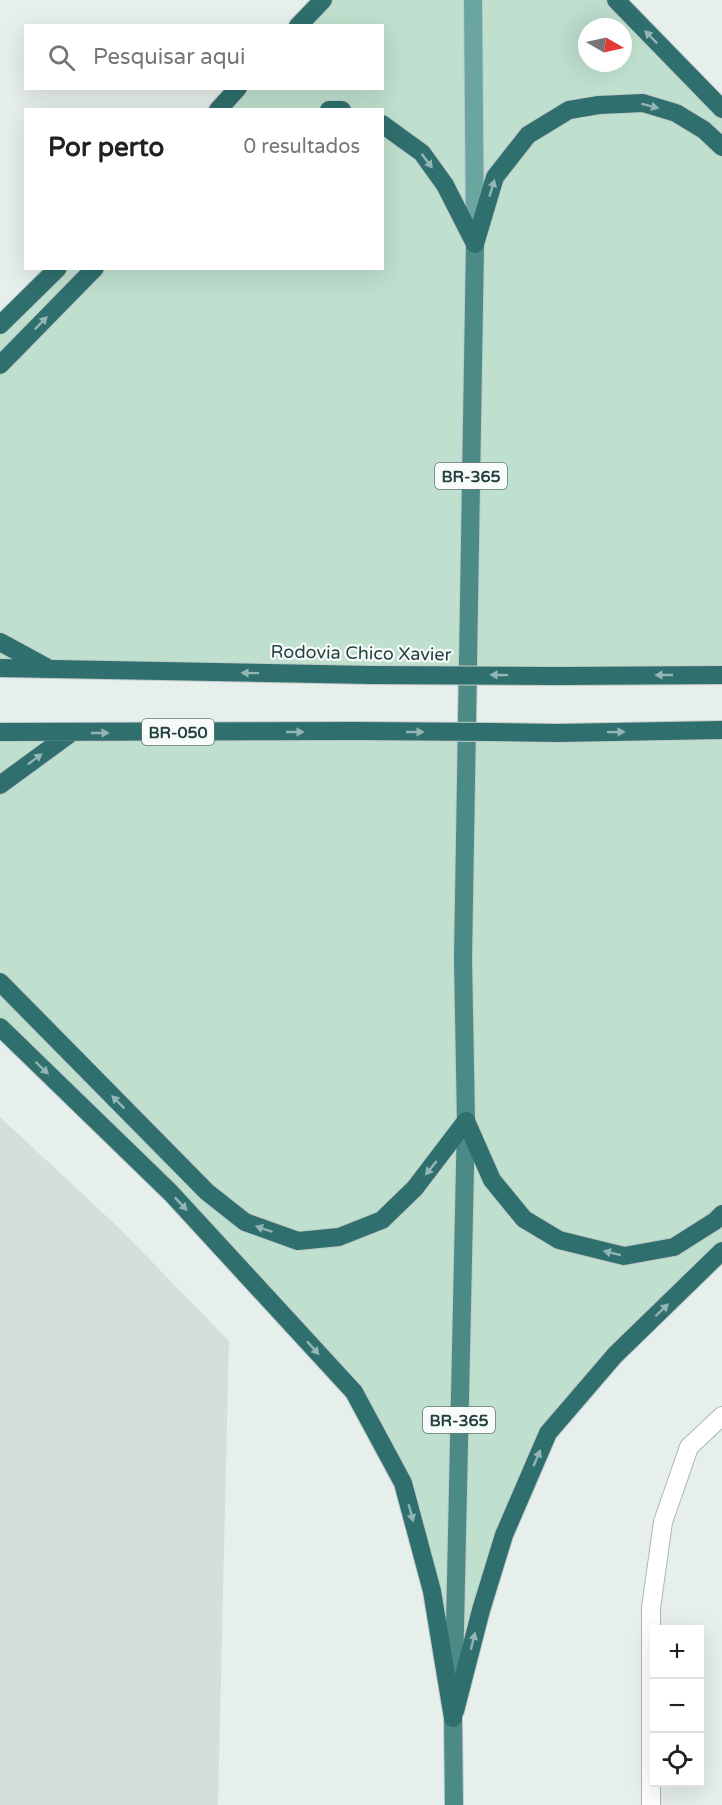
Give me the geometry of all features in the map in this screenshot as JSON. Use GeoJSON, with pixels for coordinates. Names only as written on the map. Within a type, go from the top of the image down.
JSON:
{"type":"FeatureCollection","features":[{"type":"Feature","properties":{"kind":"highway"},"geometry":{"type":"LineString","coordinates":[[300,24],[323,0]]}},
{"type":"Feature","properties":{"kind":"highway"},"geometry":{"type":"LineString","coordinates":[[616,0],[722,109]]}},
{"type":"Feature","properties":{"kind":"highway"},"geometry":{"type":"LineString","coordinates":[[220,108],[236,90]]}},
{"type":"Feature","properties":{"kind":"highway"},"geometry":{"type":"LineString","coordinates":[[475,244],[495,177],[528,135],[569,110],[599,105],[643,103],[676,113],[704,130],[722,147]]}},
{"type":"Feature","properties":{"kind":"highway"},"geometry":{"type":"LineString","coordinates":[[384,125],[422,153],[445,185],[475,244]]}},
{"type":"Feature","properties":{"kind":"highway","name":"BR-365"},"geometry":{"type":"LineString","coordinates":[[454,1805],[453,1718],[466,1121],[463,959],[475,244]]}},
{"type":"Feature","properties":{"kind":"highway"},"geometry":{"type":"LineString","coordinates":[[0,325],[56,270]]}},
{"type":"Feature","properties":{"kind":"highway"},"geometry":{"type":"LineString","coordinates":[[0,365],[93,270]]}},
{"type":"Feature","properties":{"kind":"highway"},"geometry":{"type":"LineString","coordinates":[[0,642],[50,669]]}},
{"type":"Feature","properties":{"kind":"highway","name":"Rodovia Chico Xavier"},"geometry":{"type":"LineString","coordinates":[[0,668],[372,675],[722,675]]}},
{"type":"Feature","properties":{"kind":"highway","name":"BR-050"},"geometry":{"type":"LineString","coordinates":[[0,732],[557,733],[722,729]]}},
{"type":"Feature","properties":{"kind":"highway"},"geometry":{"type":"LineString","coordinates":[[0,785],[71,733]]}},
{"type":"Feature","properties":{"kind":"highway"},"geometry":{"type":"LineString","coordinates":[[0,982],[207,1192],[245,1222],[298,1241],[339,1237],[382,1220],[415,1188],[466,1121]]}},
{"type":"Feature","properties":{"kind":"highway"},"geometry":{"type":"LineString","coordinates":[[0,1027],[171,1193],[354,1392],[403,1483],[432,1591],[453,1718]]}},
{"type":"Feature","properties":{"kind":"highway","name":"BR-365"},"geometry":{"type":"LineString","coordinates":[[466,1121],[492,1180],[524,1219],[559,1240],[624,1256],[674,1247],[715,1221],[722,1214]]}},
{"type":"Feature","properties":{"kind":"highway"},"geometry":{"type":"LineString","coordinates":[[453,1718],[481,1610],[504,1535],[548,1433],[615,1355],[722,1251]]}},
{"type":"Feature","properties":{"kind":"main road"},"geometry":{"type":"LineString","coordinates":[[473,0],[475,244]]}},
{"type":"Feature","properties":{"kind":"street"},"geometry":{"type":"LineString","coordinates":[[651,1805],[651,1608],[663,1522],[689,1447],[722,1416]]}},
{"type":"Feature","properties":{"kind":"shaded area"},"geometry":{"type":"Polygon","coordinates":[[[0,1117],[119,1228],[229,1341],[218,1805],[0,1805],[0,1117]]]}},
{"type":"Feature","properties":{"kind":"green space"},"geometry":{"type":"Polygon","coordinates":[[[323,0],[616,0],[722,109],[722,675],[0,668],[0,325],[57,270],[384,270],[384,108],[219,108],[237,90],[384,90],[384,24],[299,24],[323,0]]]}},
{"type":"Feature","properties":{"kind":"green space"},"geometry":{"type":"Polygon","coordinates":[[[722,730],[722,1251],[548,1433],[504,1535],[453,1718],[403,1483],[354,1392],[0,1027],[0,732],[722,730]]]}}]}
